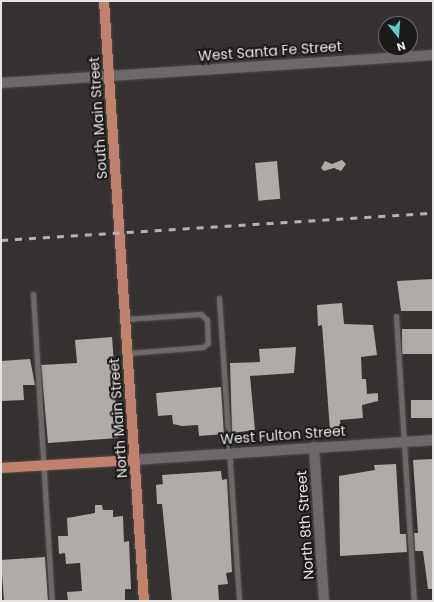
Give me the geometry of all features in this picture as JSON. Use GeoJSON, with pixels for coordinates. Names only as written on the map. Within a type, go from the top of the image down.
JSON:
{"type":"FeatureCollection","features":[{"type":"Feature","properties":{"kind":"main road","name":"South Main Street"},"geometry":{"type":"LineString","coordinates":[[104,1],[120,233]]}},
{"type":"Feature","properties":{"kind":"main road","name":"North Main Street"},"geometry":{"type":"LineString","coordinates":[[120,233],[144,601]]}},
{"type":"Feature","properties":{"kind":"main road"},"geometry":{"type":"LineString","coordinates":[[1,468],[134,460]]}},
{"type":"Feature","properties":{"kind":"street","name":"West Santa Fe Street"},"geometry":{"type":"LineString","coordinates":[[1,83],[433,55]]}},
{"type":"Feature","properties":{"kind":"street","name":"West Fulton Street"},"geometry":{"type":"LineString","coordinates":[[134,460],[433,440]]}},
{"type":"Feature","properties":{"kind":"street","name":"North 8th Street"},"geometry":{"type":"LineString","coordinates":[[314,447],[324,601]]}},
{"type":"Feature","properties":{"kind":"lane"},"geometry":{"type":"LineString","coordinates":[[33,294],[52,601]]}},
{"type":"Feature","properties":{"kind":"lane"},"geometry":{"type":"LineString","coordinates":[[219,298],[239,601]]}},
{"type":"Feature","properties":{"kind":"lane"},"geometry":{"type":"LineString","coordinates":[[126,319],[201,314],[207,320],[208,343],[203,347],[128,353]]}},
{"type":"Feature","properties":{"kind":"lane"},"geometry":{"type":"LineString","coordinates":[[396,316],[414,601]]}},
{"type":"Feature","properties":{"kind":"building"},"geometry":{"type":"Polygon","coordinates":[[[342,160],[346,164],[341,171],[334,168],[324,171],[321,168],[325,161],[332,164],[342,160]]]}},
{"type":"Feature","properties":{"kind":"building"},"geometry":{"type":"Polygon","coordinates":[[[277,161],[280,199],[258,201],[255,163],[277,161]]]}},
{"type":"Feature","properties":{"kind":"building"},"geometry":{"type":"Polygon","coordinates":[[[433,279],[433,311],[401,311],[397,281],[433,279]]]}},
{"type":"Feature","properties":{"kind":"building"},"geometry":{"type":"Polygon","coordinates":[[[342,303],[344,324],[373,325],[377,355],[361,357],[362,379],[366,379],[367,394],[378,393],[378,401],[362,405],[363,418],[340,420],[341,429],[330,430],[322,325],[318,326],[317,305],[342,303]]]}},
{"type":"Feature","properties":{"kind":"building"},"geometry":{"type":"Polygon","coordinates":[[[402,329],[433,329],[433,354],[402,354],[402,329]]]}},
{"type":"Feature","properties":{"kind":"building"},"geometry":{"type":"Polygon","coordinates":[[[112,337],[115,376],[120,375],[121,393],[115,394],[118,438],[48,443],[41,365],[77,363],[75,340],[112,337]]]}},
{"type":"Feature","properties":{"kind":"building"},"geometry":{"type":"Polygon","coordinates":[[[296,347],[294,373],[250,376],[255,430],[232,433],[230,363],[260,362],[259,349],[296,347]]]}},
{"type":"Feature","properties":{"kind":"building"},"geometry":{"type":"Polygon","coordinates":[[[30,359],[35,385],[23,385],[24,400],[1,401],[1,361],[30,359]]]}},
{"type":"Feature","properties":{"kind":"building"},"geometry":{"type":"Polygon","coordinates":[[[221,387],[224,434],[199,436],[198,425],[182,426],[173,424],[172,415],[158,416],[156,393],[221,387]]]}},
{"type":"Feature","properties":{"kind":"building"},"geometry":{"type":"Polygon","coordinates":[[[411,400],[433,400],[433,418],[411,418],[411,400]]]}},
{"type":"Feature","properties":{"kind":"building"},"geometry":{"type":"Polygon","coordinates":[[[433,459],[433,589],[428,589],[423,551],[415,551],[414,533],[418,533],[413,460],[433,459]]]}},
{"type":"Feature","properties":{"kind":"building"},"geometry":{"type":"Polygon","coordinates":[[[396,464],[400,534],[406,534],[407,552],[340,556],[339,476],[375,470],[374,465],[396,464]]]}},
{"type":"Feature","properties":{"kind":"building"},"geometry":{"type":"Polygon","coordinates":[[[221,471],[222,480],[227,479],[232,572],[226,573],[228,584],[218,585],[219,601],[172,601],[162,504],[157,504],[156,485],[163,484],[162,475],[221,471]]]}},
{"type":"Feature","properties":{"kind":"building"},"geometry":{"type":"Polygon","coordinates":[[[95,505],[102,505],[103,510],[113,510],[113,517],[123,516],[124,542],[129,541],[131,589],[125,589],[125,601],[68,601],[67,592],[82,591],[80,563],[66,564],[65,553],[59,554],[58,536],[68,536],[67,518],[95,513],[95,505]]]}},
{"type":"Feature","properties":{"kind":"building"},"geometry":{"type":"Polygon","coordinates":[[[45,557],[48,601],[4,601],[1,560],[45,557]]]}},
{"type":"Feature","properties":{"kind":"railway"},"geometry":{"type":"LineString","coordinates":[[1,240],[433,213]]}}]}
